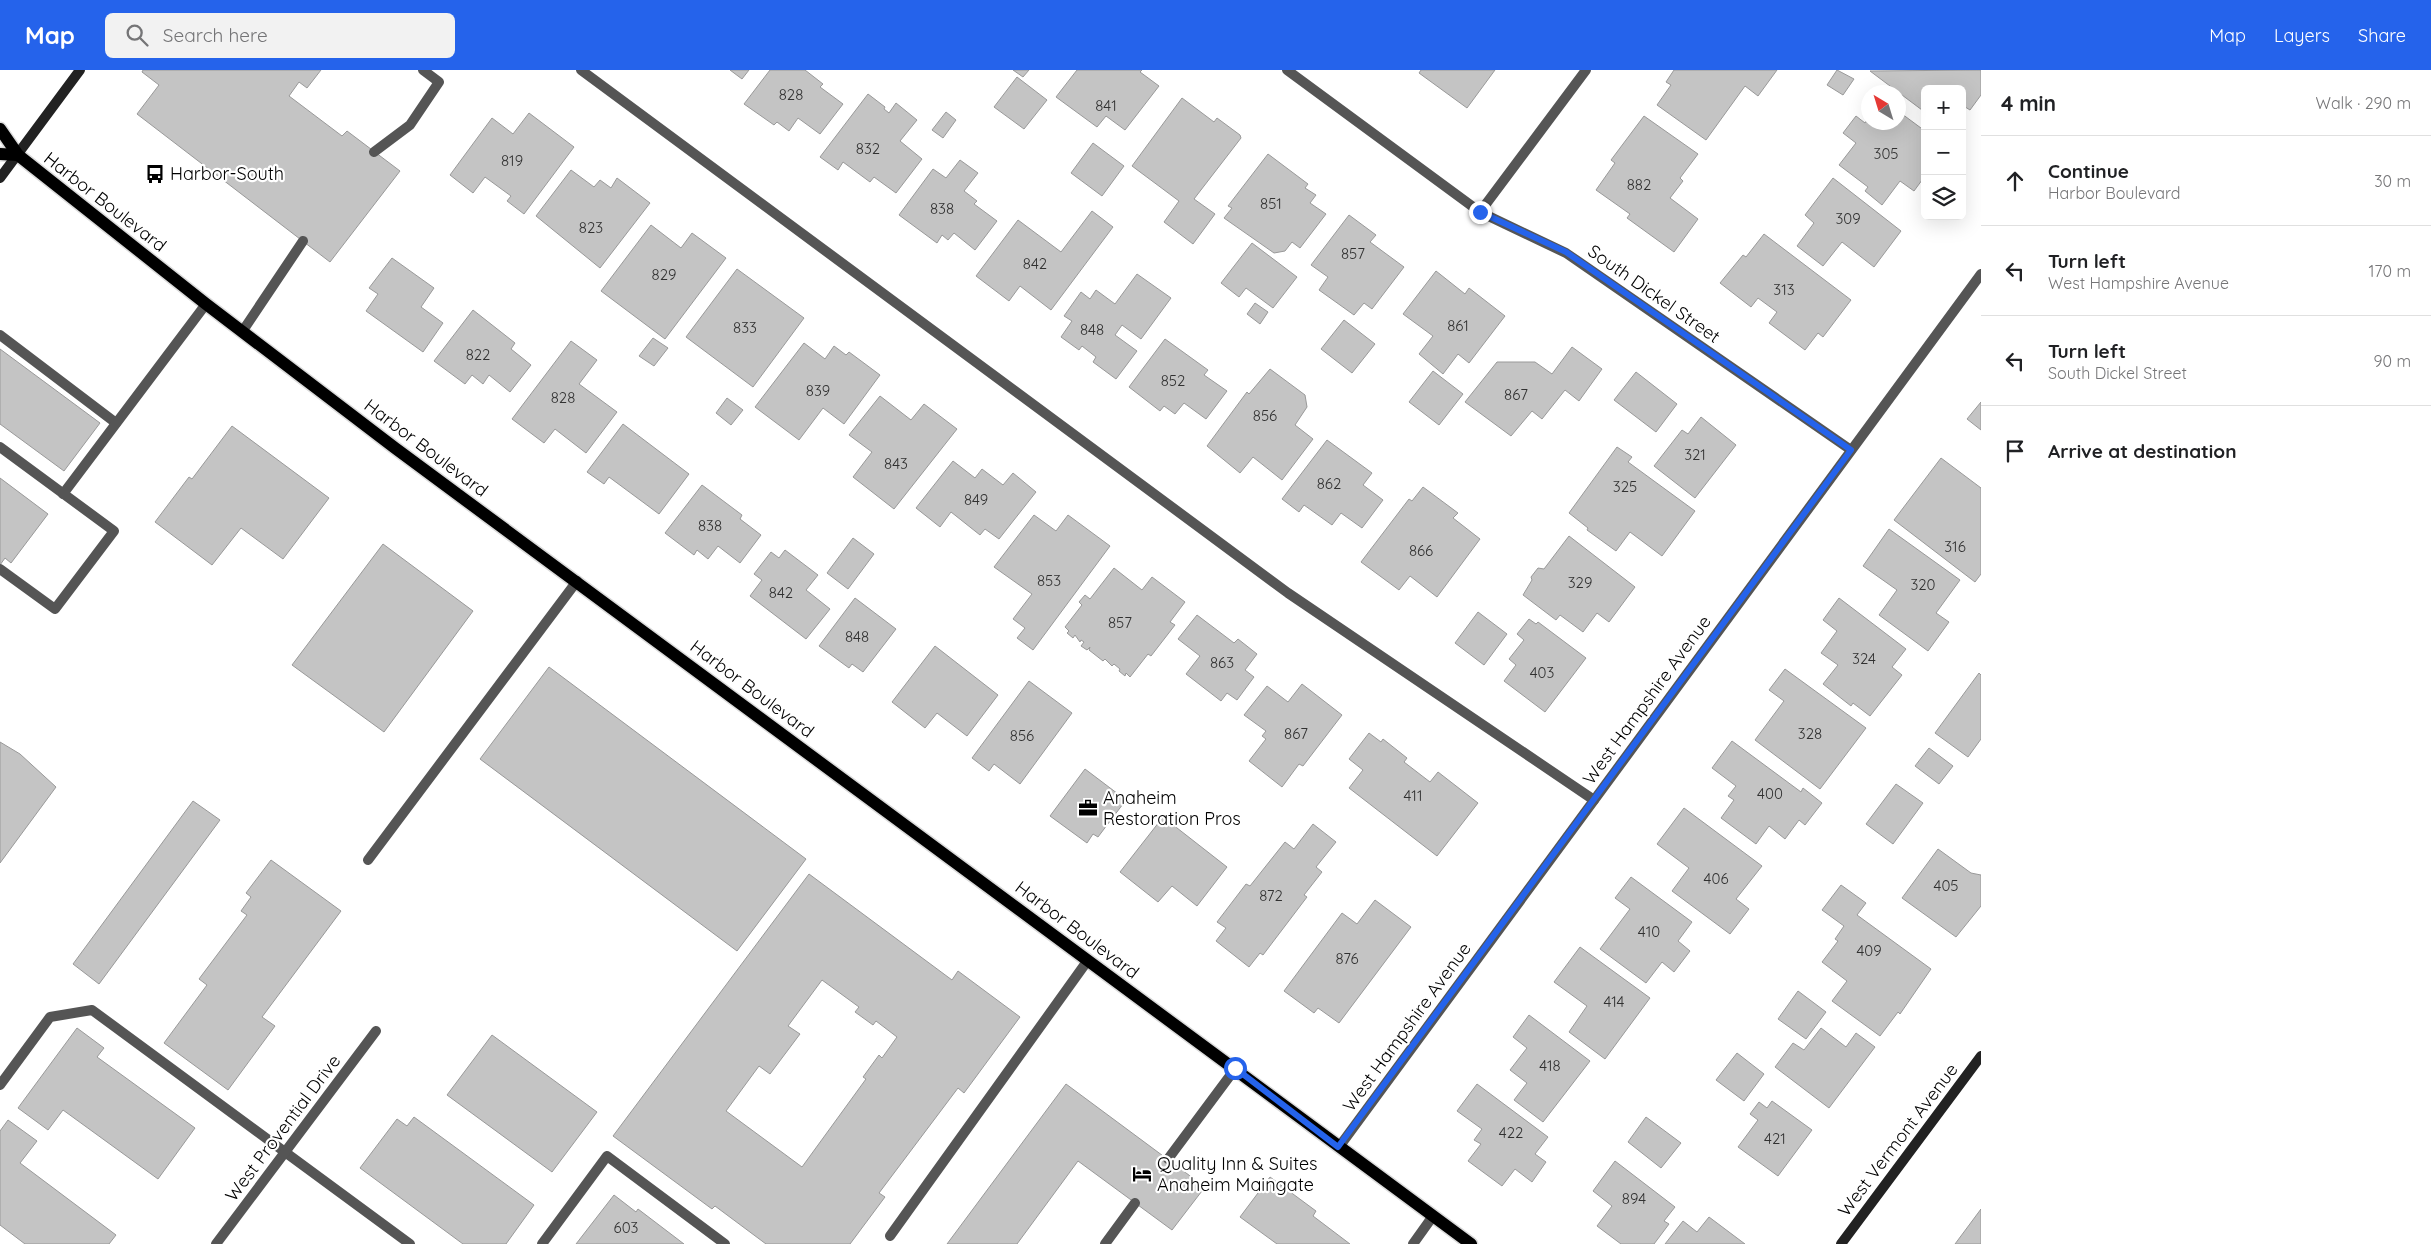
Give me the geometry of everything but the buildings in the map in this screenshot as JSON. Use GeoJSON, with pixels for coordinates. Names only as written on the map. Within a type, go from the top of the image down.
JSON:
{"type":"FeatureCollection","features":[{"type":"Feature","properties":{"kind":"main road","name":"Harbor Boulevard"},"geometry":{"type":"LineString","coordinates":[[0,129],[18,155],[242,332],[1471,1244]]}},
{"type":"Feature","properties":{"kind":"main road","name":"Harbor Boulevard"},"geometry":{"type":"LineString","coordinates":[[0,154],[18,155]]}},
{"type":"Feature","properties":{"kind":"street"},"geometry":{"type":"LineString","coordinates":[[0,178],[80,70]]}},
{"type":"Feature","properties":{"kind":"street"},"geometry":{"type":"LineString","coordinates":[[374,152],[410,125],[439,82],[423,70]]}},
{"type":"Feature","properties":{"kind":"street"},"geometry":{"type":"LineString","coordinates":[[581,70],[1288,593],[1594,800]]}},
{"type":"Feature","properties":{"kind":"street","name":"South Dickel Street"},"geometry":{"type":"LineString","coordinates":[[1287,70],[1480,212],[1566,252],[1851,450]]}},
{"type":"Feature","properties":{"kind":"street"},"geometry":{"type":"LineString","coordinates":[[1480,212],[1586,70]]}},
{"type":"Feature","properties":{"kind":"street"},"geometry":{"type":"LineString","coordinates":[[242,332],[303,241]]}},
{"type":"Feature","properties":{"kind":"street","name":"West Hampshire Avenue"},"geometry":{"type":"LineString","coordinates":[[1338,1147],[1981,274]]}},
{"type":"Feature","properties":{"kind":"street"},"geometry":{"type":"LineString","coordinates":[[62,494],[206,304]]}},
{"type":"Feature","properties":{"kind":"street"},"geometry":{"type":"LineString","coordinates":[[0,335],[116,423]]}},
{"type":"Feature","properties":{"kind":"street"},"geometry":{"type":"LineString","coordinates":[[0,446],[114,531],[56,609],[0,569]]}},
{"type":"Feature","properties":{"kind":"street"},"geometry":{"type":"LineString","coordinates":[[368,860],[577,581]]}},
{"type":"Feature","properties":{"kind":"street"},"geometry":{"type":"LineString","coordinates":[[890,1236],[1088,960]]}},
{"type":"Feature","properties":{"kind":"street"},"geometry":{"type":"LineString","coordinates":[[0,1085],[50,1017],[92,1010],[410,1244]]}},
{"type":"Feature","properties":{"kind":"street","name":"West Provential Drive"},"geometry":{"type":"LineString","coordinates":[[216,1244],[376,1031]]}},
{"type":"Feature","properties":{"kind":"street","name":"West Vermont Avenue"},"geometry":{"type":"LineString","coordinates":[[1841,1244],[1981,1056]]}},
{"type":"Feature","properties":{"kind":"street"},"geometry":{"type":"LineString","coordinates":[[1168,1159],[1235,1068]]}},
{"type":"Feature","properties":{"kind":"street"},"geometry":{"type":"LineString","coordinates":[[542,1244],[607,1156],[725,1244]]}},
{"type":"Feature","properties":{"kind":"street"},"geometry":{"type":"LineString","coordinates":[[1105,1244],[1135,1203]]}},
{"type":"Feature","properties":{"kind":"street"},"geometry":{"type":"LineString","coordinates":[[1413,1244],[1433,1216]]}},
{"type":"Feature","properties":{"kind":"place","name":"Harbor-South"},"geometry":{"type":"Point","coordinates":[155,174]}},
{"type":"Feature","properties":{"kind":"place","name":"Anaheim Restoration Pros"},"geometry":{"type":"Point","coordinates":[1088,808]}},
{"type":"Feature","properties":{"kind":"place","name":"Quality Inn & Suites Anaheim Maingate"},"geometry":{"type":"Point","coordinates":[1142,1174]}},
{"type":"Feature","properties":{"kind":"route"},"geometry":{"type":"LineString","coordinates":[[1235,1068],[1338,1147],[1851,450],[1566,252],[1480,212]]}}]}
